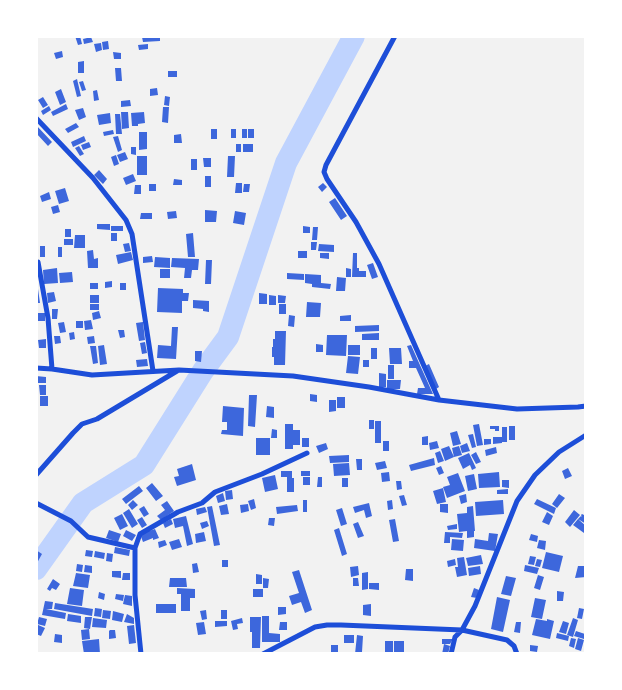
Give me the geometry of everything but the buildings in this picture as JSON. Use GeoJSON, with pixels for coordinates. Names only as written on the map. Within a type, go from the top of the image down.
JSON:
{"type":"FeatureCollection","features":[{"type":"Feature","properties":{"kind":"street"},"geometry":{"type":"LineString","coordinates":[[396,36],[326,165],[324,172],[356,222],[379,264],[439,400]]}},
{"type":"Feature","properties":{"kind":"street"},"geometry":{"type":"LineString","coordinates":[[36,118],[92,178],[126,220],[132,234],[153,371]]}},
{"type":"Feature","properties":{"kind":"street"},"geometry":{"type":"LineString","coordinates":[[38,262],[48,318],[52,369]]}},
{"type":"Feature","properties":{"kind":"street"},"geometry":{"type":"LineString","coordinates":[[36,368],[92,375],[179,370],[293,376],[439,400],[517,409],[586,406]]}},
{"type":"Feature","properties":{"kind":"street"},"geometry":{"type":"LineString","coordinates":[[36,475],[82,424],[97,419],[179,370]]}},
{"type":"Feature","properties":{"kind":"street"},"geometry":{"type":"LineString","coordinates":[[451,654],[455,637],[462,630],[475,606],[517,500],[535,475],[559,452],[585,436]]}},
{"type":"Feature","properties":{"kind":"street"},"geometry":{"type":"LineString","coordinates":[[141,654],[135,595],[135,548],[140,534],[170,516],[202,503],[215,492],[262,474],[307,453]]}},
{"type":"Feature","properties":{"kind":"street"},"geometry":{"type":"LineString","coordinates":[[36,503],[71,522],[88,537],[135,548]]}},
{"type":"Feature","properties":{"kind":"street"},"geometry":{"type":"LineString","coordinates":[[262,654],[315,627],[327,625],[462,630],[507,640],[514,646],[517,654]]}},
{"type":"Feature","properties":{"kind":"waterway"},"geometry":{"type":"LineString","coordinates":[[36,569],[83,503],[144,465],[203,371],[228,337],[286,163],[354,36]]}}]}
